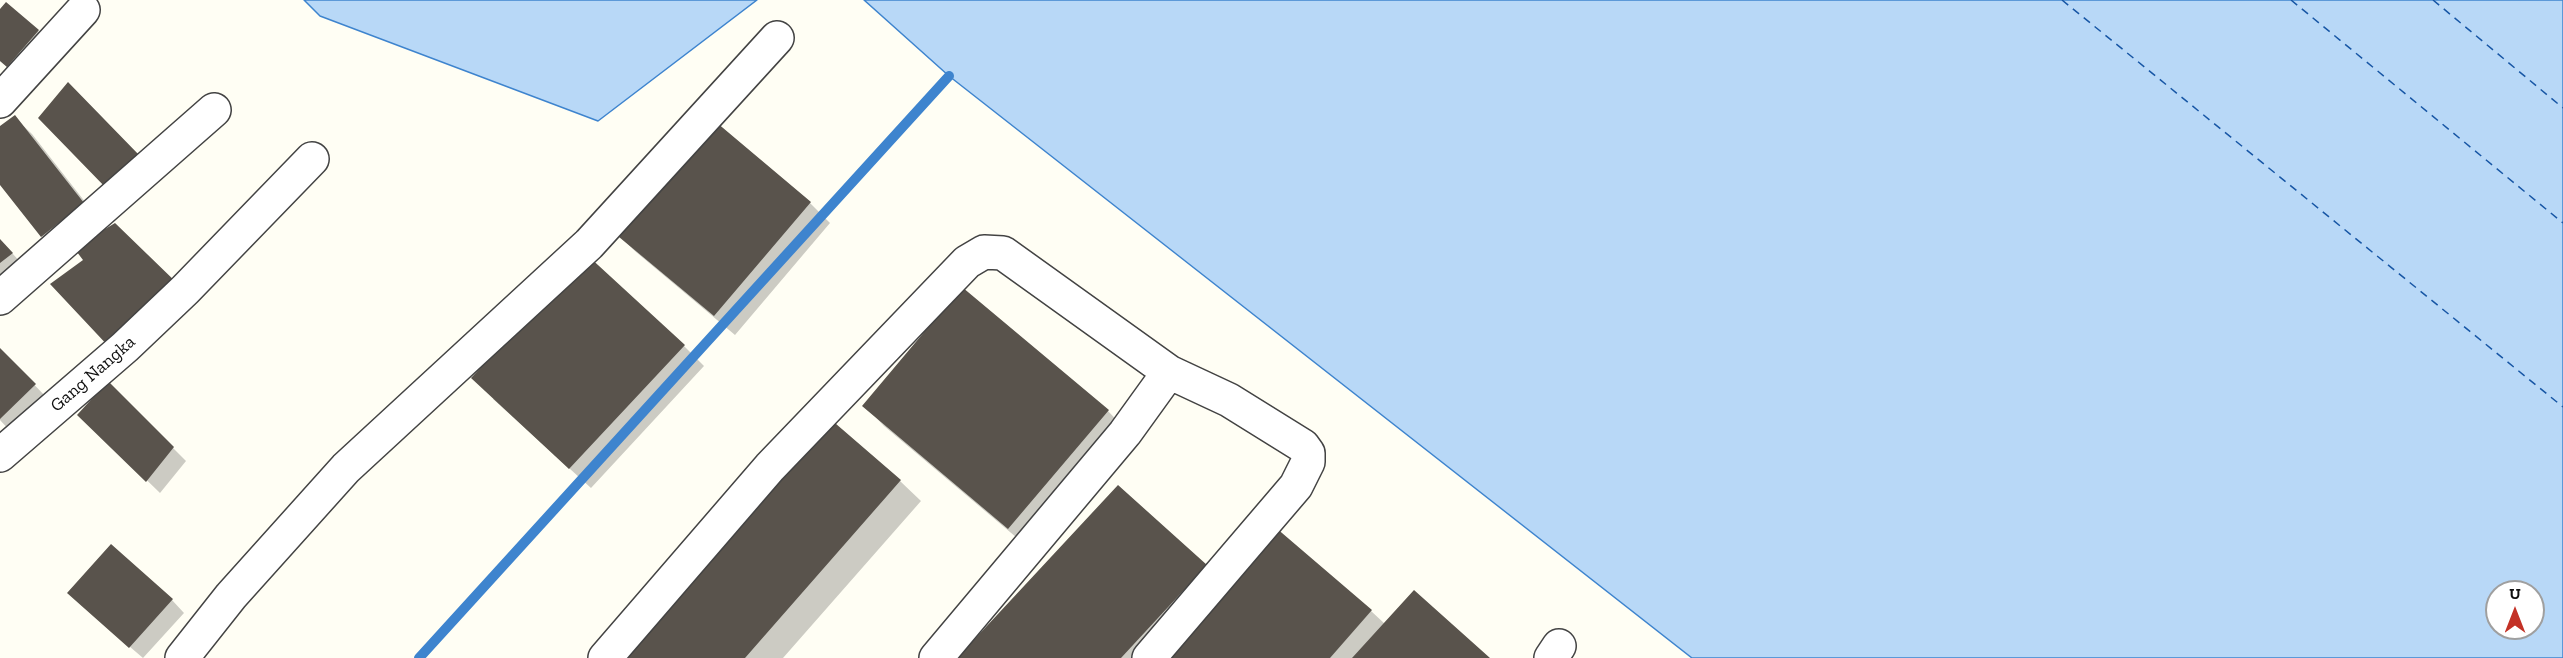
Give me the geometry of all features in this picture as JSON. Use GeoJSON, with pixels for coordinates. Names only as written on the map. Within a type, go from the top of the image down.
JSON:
{"type":"FeatureCollection","features":[{"type":"Feature","properties":{"kind":"street"},"geometry":{"type":"LineString","coordinates":[[0,101],[83,10]]}},
{"type":"Feature","properties":{"kind":"street"},"geometry":{"type":"LineString","coordinates":[[182,658],[231,596],[346,468],[590,244],[777,38]]}},
{"type":"Feature","properties":{"kind":"street"},"geometry":{"type":"LineString","coordinates":[[0,298],[214,110]]}},
{"type":"Feature","properties":{"kind":"street","name":"Gang Nangka"},"geometry":{"type":"LineString","coordinates":[[0,455],[125,347],[185,290],[312,159]]}},
{"type":"Feature","properties":{"kind":"street"},"geometry":{"type":"LineString","coordinates":[[605,658],[770,467],[967,262],[984,252],[1003,253],[1168,372],[1229,400],[1303,446],[1308,453],[1308,462],[1296,486],[1149,658]]}},
{"type":"Feature","properties":{"kind":"street"},"geometry":{"type":"LineString","coordinates":[[936,658],[1125,433],[1168,372]]}},
{"type":"Feature","properties":{"kind":"water"},"geometry":{"type":"Polygon","coordinates":[[[304,0],[757,0],[598,121],[320,16],[304,0]]]}},
{"type":"Feature","properties":{"kind":"water"},"geometry":{"type":"Polygon","coordinates":[[[864,0],[2563,0],[2563,658],[1692,658],[949,76],[864,0]]]}},
{"type":"Feature","properties":{"kind":"building"},"geometry":{"type":"Polygon","coordinates":[[[6,2],[39,30],[7,67],[0,61],[0,9],[6,2]]]}},
{"type":"Feature","properties":{"kind":"building"},"geometry":{"type":"Polygon","coordinates":[[[68,82],[140,156],[108,190],[38,118],[68,82]]]}},
{"type":"Feature","properties":{"kind":"building"},"geometry":{"type":"Polygon","coordinates":[[[15,115],[84,203],[41,237],[0,185],[0,126],[15,115]]]}},
{"type":"Feature","properties":{"kind":"building"},"geometry":{"type":"Polygon","coordinates":[[[710,117],[811,202],[714,316],[613,232],[710,117]]]}},
{"type":"Feature","properties":{"kind":"building"},"geometry":{"type":"Polygon","coordinates":[[[115,223],[179,285],[111,349],[50,284],[83,260],[74,248],[115,223]]]}},
{"type":"Feature","properties":{"kind":"building"},"geometry":{"type":"Polygon","coordinates":[[[0,239],[13,253],[0,263],[0,239]]]}},
{"type":"Feature","properties":{"kind":"building"},"geometry":{"type":"Polygon","coordinates":[[[586,254],[685,345],[569,469],[471,378],[586,254]]]}},
{"type":"Feature","properties":{"kind":"building"},"geometry":{"type":"Polygon","coordinates":[[[962,287],[1109,410],[1008,529],[862,406],[962,287]]]}},
{"type":"Feature","properties":{"kind":"building"},"geometry":{"type":"Polygon","coordinates":[[[0,348],[36,384],[0,419],[0,348]]]}},
{"type":"Feature","properties":{"kind":"building"},"geometry":{"type":"Polygon","coordinates":[[[108,381],[174,447],[146,482],[77,415],[108,381]]]}},
{"type":"Feature","properties":{"kind":"building"},"geometry":{"type":"Polygon","coordinates":[[[828,417],[901,480],[745,658],[616,658],[828,417]]]}},
{"type":"Feature","properties":{"kind":"building"},"geometry":{"type":"Polygon","coordinates":[[[1118,485],[1207,565],[1121,658],[957,658],[1118,485]]]}},
{"type":"Feature","properties":{"kind":"building"},"geometry":{"type":"Polygon","coordinates":[[[1275,527],[1372,610],[1330,658],[1161,658],[1275,527]]]}},
{"type":"Feature","properties":{"kind":"building"},"geometry":{"type":"Polygon","coordinates":[[[111,544],[173,599],[129,648],[67,593],[111,544]]]}},
{"type":"Feature","properties":{"kind":"building"},"geometry":{"type":"Polygon","coordinates":[[[1414,590],[1490,658],[1352,658],[1414,590]]]}},
{"type":"Feature","properties":{"kind":"waterway"},"geometry":{"type":"LineString","coordinates":[[419,658],[949,76]]}},
{"type":"Feature","properties":{"kind":"ferry route"},"geometry":{"type":"LineString","coordinates":[[2062,0],[2563,407]]}},
{"type":"Feature","properties":{"kind":"ferry route"},"geometry":{"type":"LineString","coordinates":[[2291,0],[2563,223]]}},
{"type":"Feature","properties":{"kind":"ferry route"},"geometry":{"type":"LineString","coordinates":[[2433,0],[2563,108]]}}]}
